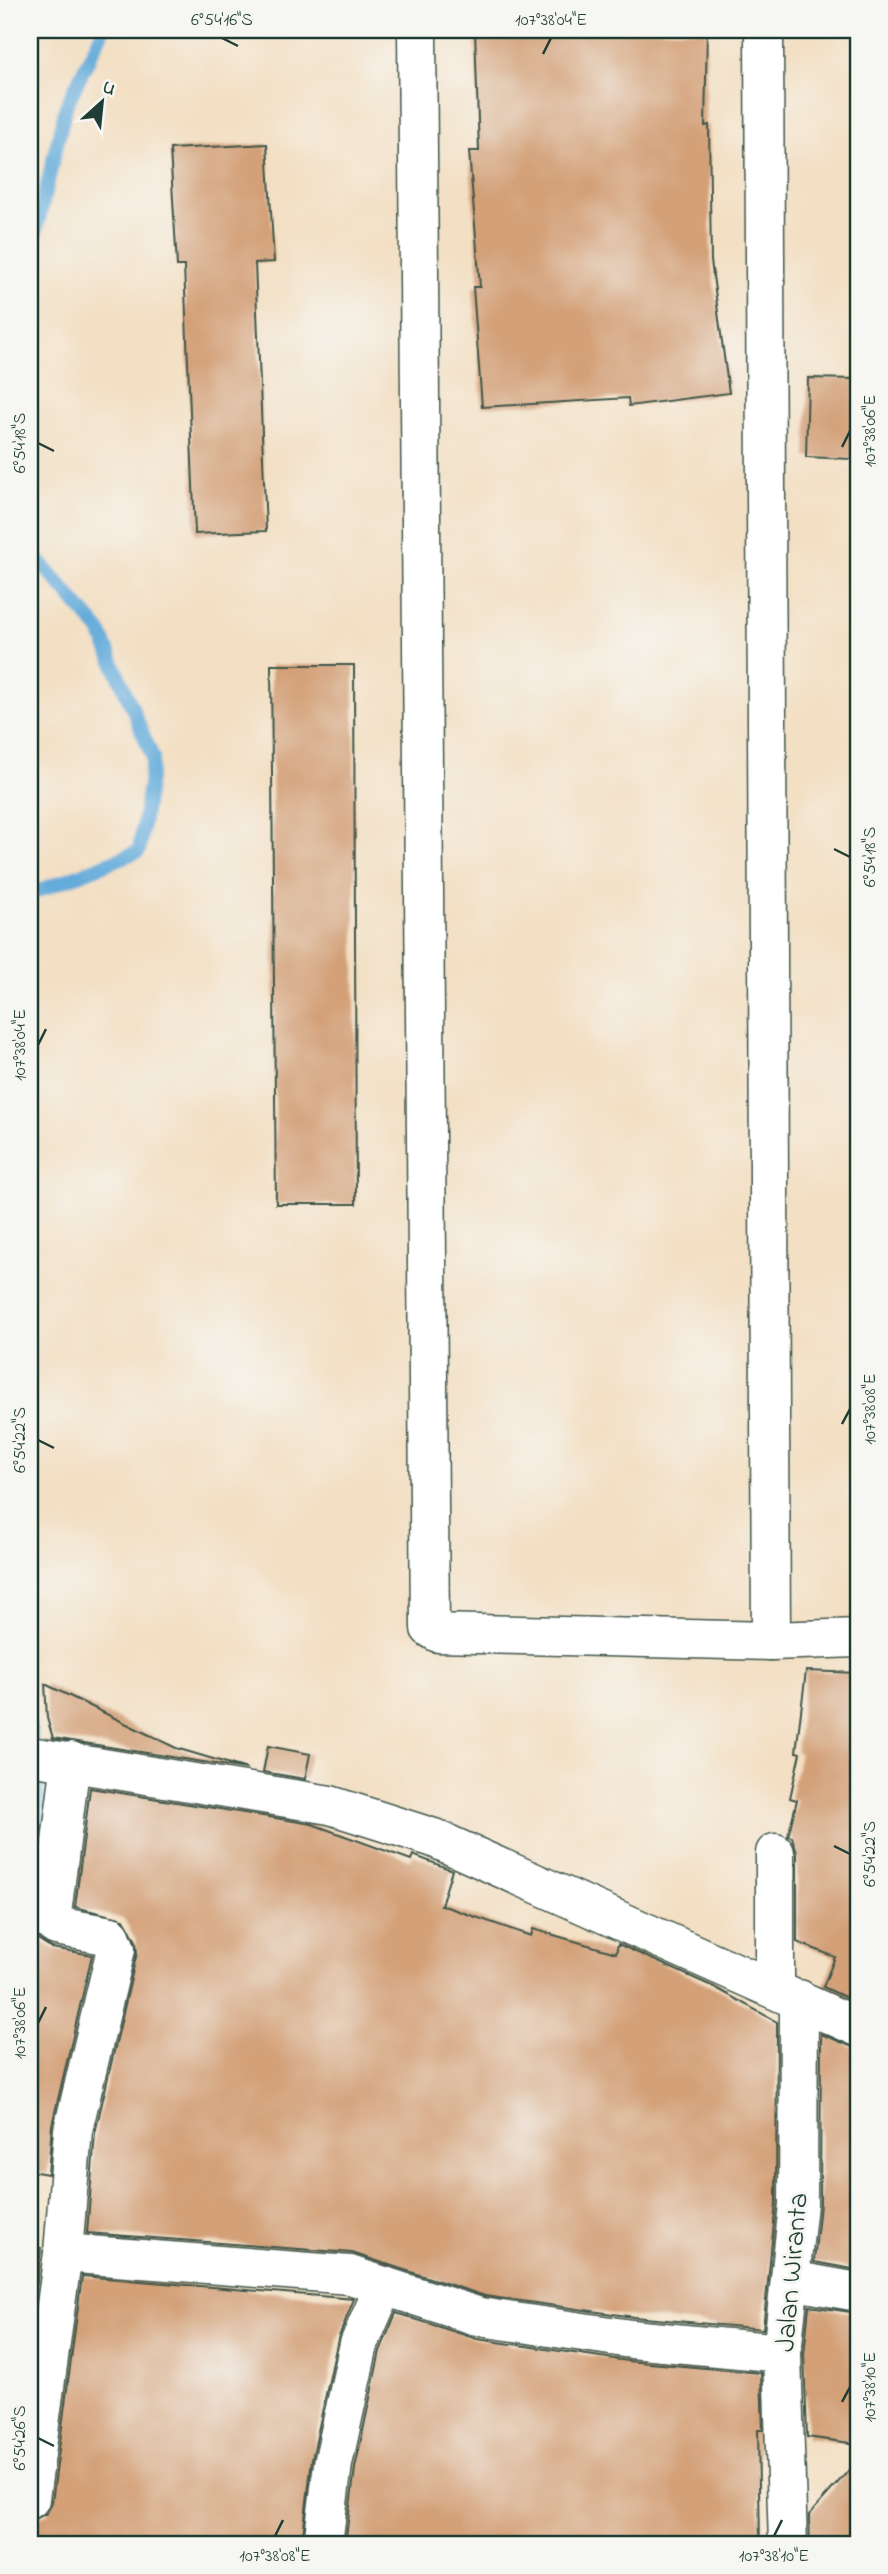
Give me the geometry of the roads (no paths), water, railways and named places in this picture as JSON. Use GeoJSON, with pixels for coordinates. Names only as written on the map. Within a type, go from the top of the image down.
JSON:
{"type":"FeatureCollection","features":[{"type":"Feature","properties":{"kind":"street"},"geometry":{"type":"LineString","coordinates":[[417,30],[430,1628],[438,1633],[771,1641],[858,1638]]}},
{"type":"Feature","properties":{"kind":"street"},"geometry":{"type":"LineString","coordinates":[[764,30],[771,1641]]}},
{"type":"Feature","properties":{"kind":"street"},"geometry":{"type":"LineString","coordinates":[[30,2499],[63,2252],[73,2130],[116,1949],[111,1936],[56,1926],[51,1922],[54,1759],[330,1805],[434,1838],[858,2027]]}},
{"type":"Feature","properties":{"kind":"street","name":"Jalan Wiranta"},"geometry":{"type":"LineString","coordinates":[[775,1853],[787,1994],[798,2204],[782,2353],[788,2544]]}},
{"type":"Feature","properties":{"kind":"street"},"geometry":{"type":"LineString","coordinates":[[63,2252],[350,2275],[480,2317],[631,2339],[782,2353]]}},
{"type":"Feature","properties":{"kind":"street"},"geometry":{"type":"LineString","coordinates":[[790,2280],[858,2292]]}},
{"type":"Feature","properties":{"kind":"street"},"geometry":{"type":"LineString","coordinates":[[323,2544],[333,2464],[359,2344],[384,2286]]}},
{"type":"Feature","properties":{"kind":"waterway"},"geometry":{"type":"LineString","coordinates":[[30,256],[66,106],[103,30]]}},
{"type":"Feature","properties":{"kind":"waterway"},"geometry":{"type":"LineString","coordinates":[[30,550],[100,631],[153,758],[139,851],[30,894]]}},
{"type":"Feature","properties":{"kind":"waterway"},"geometry":{"type":"LineString","coordinates":[[30,1727],[43,1845],[30,1893]]}}]}
